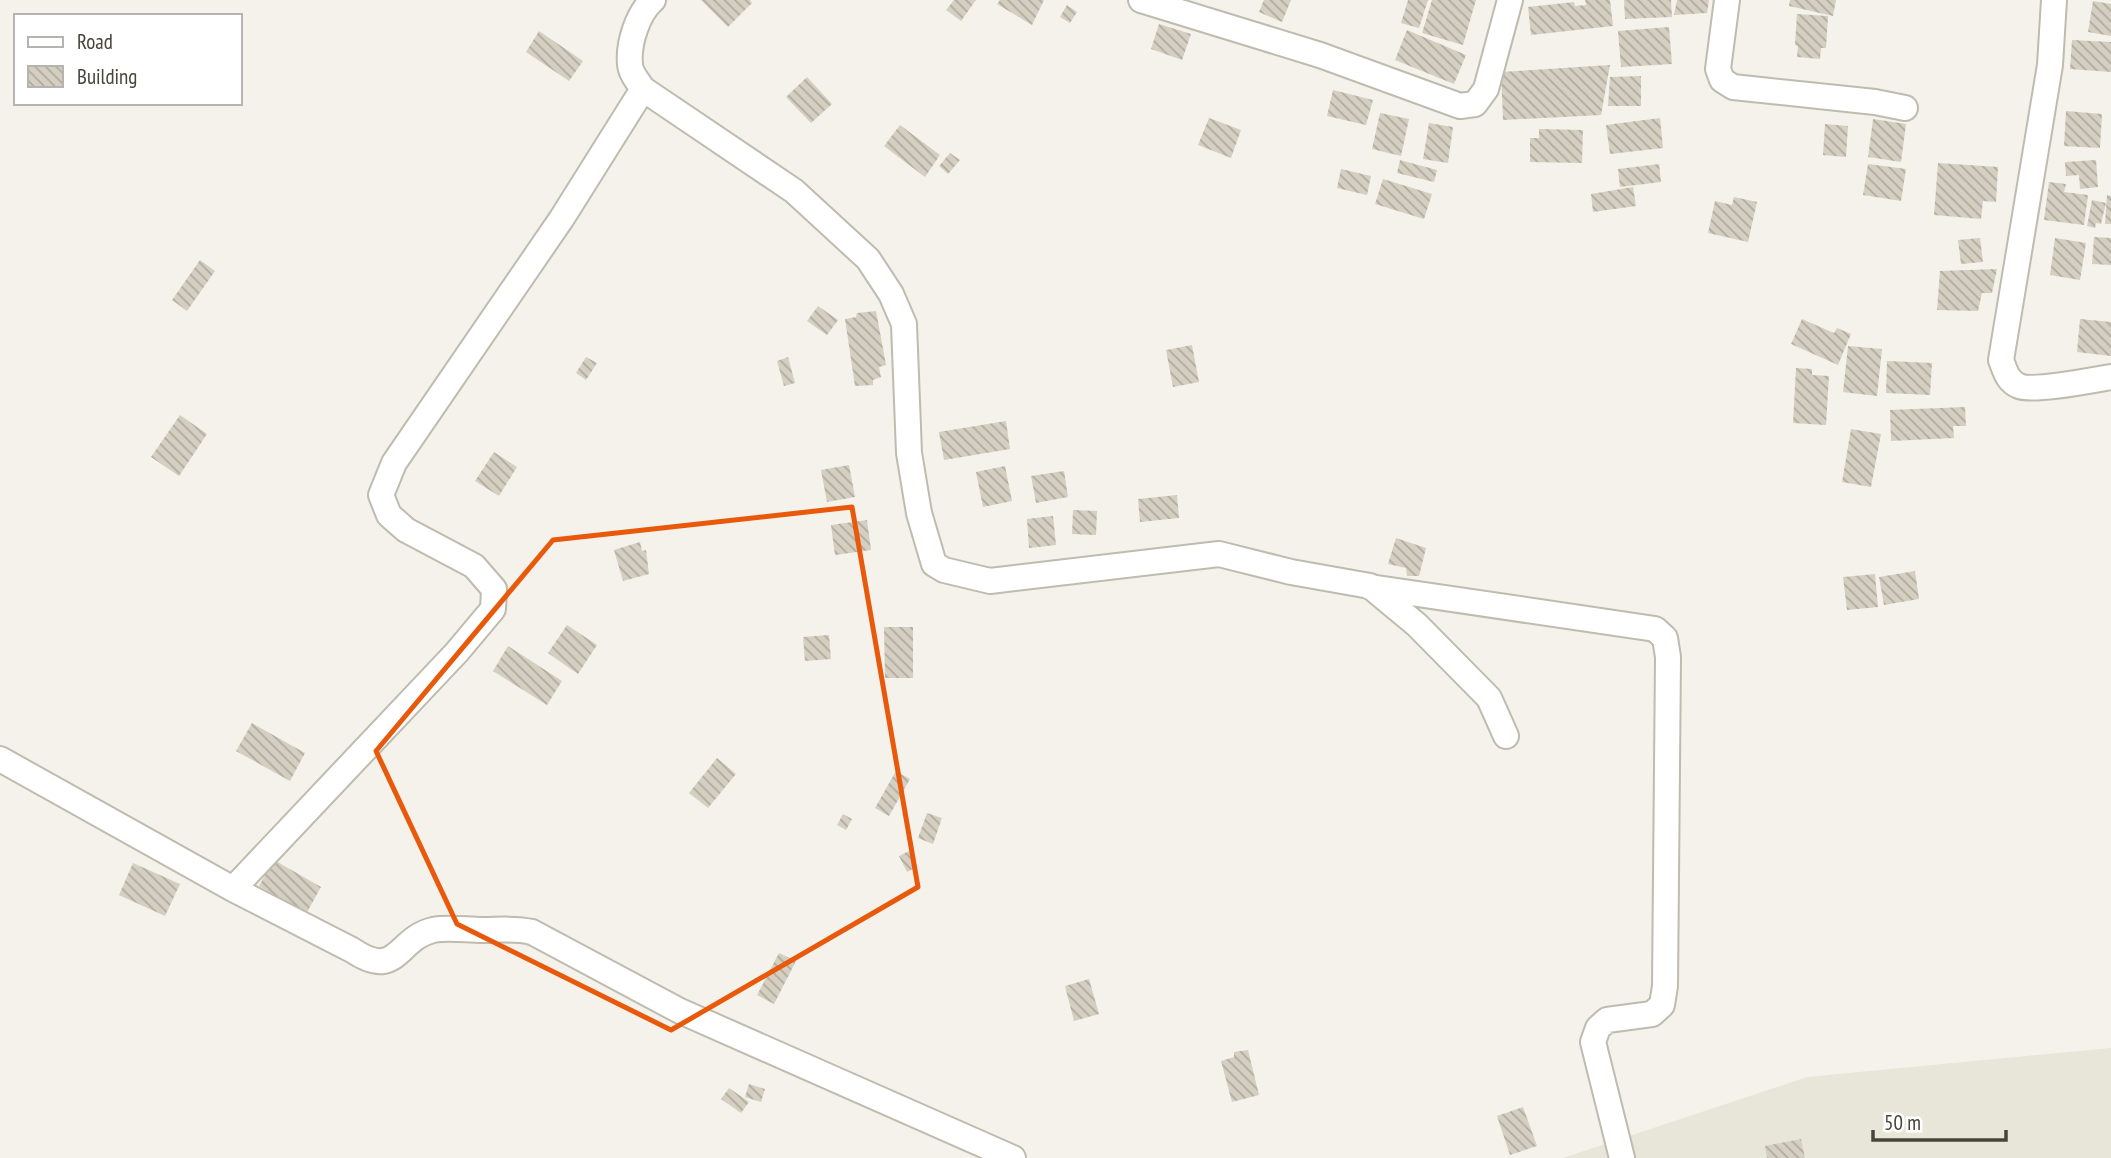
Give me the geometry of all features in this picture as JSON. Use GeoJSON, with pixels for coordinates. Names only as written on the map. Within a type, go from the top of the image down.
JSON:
{"type":"FeatureCollection","features":[{"type":"Feature","properties":{"kind":"street"},"geometry":{"type":"LineString","coordinates":[[653,0],[644,8],[632,41],[629,65],[643,89],[794,191],[868,259],[891,294],[904,324],[909,453],[919,513],[934,564],[944,570],[990,581],[1219,554],[1292,572],[1370,586],[1655,629],[1665,638],[1668,657],[1665,986],[1662,1004],[1652,1014],[1607,1020],[1598,1028],[1593,1042],[1622,1158]]}},
{"type":"Feature","properties":{"kind":"street"},"geometry":{"type":"LineString","coordinates":[[1141,0],[1320,55],[1461,106],[1475,104],[1486,89],[1510,0]]}},
{"type":"Feature","properties":{"kind":"street"},"geometry":{"type":"LineString","coordinates":[[1727,0],[1718,69],[1722,80],[1733,87],[1905,108]]}},
{"type":"Feature","properties":{"kind":"street"},"geometry":{"type":"LineString","coordinates":[[2054,0],[2050,65],[2001,360],[2008,378],[2020,387],[2067,386],[2111,377]]}},
{"type":"Feature","properties":{"kind":"street"},"geometry":{"type":"LineString","coordinates":[[233,889],[457,652],[493,609],[494,589],[474,566],[406,530],[389,514],[381,495],[394,463],[562,218],[643,89]]}},
{"type":"Feature","properties":{"kind":"street"},"geometry":{"type":"LineString","coordinates":[[1370,586],[1417,625],[1489,698],[1506,736]]}},
{"type":"Feature","properties":{"kind":"street"},"geometry":{"type":"LineString","coordinates":[[0,759],[367,960],[379,962],[391,959],[416,936],[435,930],[516,928],[532,932],[680,1012],[1013,1158]]}},
{"type":"Feature","properties":{"kind":"highlighted area"},"geometry":{"type":"Polygon","coordinates":[[[852,507],[918,887],[671,1030],[457,924],[376,751],[553,540],[852,507]]]}},
{"type":"Feature","properties":{"kind":"shaded area"},"geometry":{"type":"Polygon","coordinates":[[[2111,1048],[2111,1158],[1563,1158],[1807,1077],[2111,1048]]]}},
{"type":"Feature","properties":{"kind":"building"},"geometry":{"type":"Polygon","coordinates":[[[701,0],[750,0],[752,3],[728,27],[701,0]]]}},
{"type":"Feature","properties":{"kind":"building"},"geometry":{"type":"Polygon","coordinates":[[[954,0],[976,0],[961,21],[946,10],[954,0]]]}},
{"type":"Feature","properties":{"kind":"building"},"geometry":{"type":"Polygon","coordinates":[[[1000,0],[1044,0],[1032,25],[997,4],[1000,0]]]}},
{"type":"Feature","properties":{"kind":"building"},"geometry":{"type":"Polygon","coordinates":[[[1264,0],[1291,0],[1282,22],[1259,12],[1264,0]]]}},
{"type":"Feature","properties":{"kind":"building"},"geometry":{"type":"Polygon","coordinates":[[[1408,0],[1428,0],[1419,28],[1401,23],[1408,0]]]}},
{"type":"Feature","properties":{"kind":"building"},"geometry":{"type":"Polygon","coordinates":[[[1432,0],[1476,0],[1463,45],[1422,33],[1432,0]]]}},
{"type":"Feature","properties":{"kind":"building"},"geometry":{"type":"Polygon","coordinates":[[[1585,0],[1610,0],[1613,26],[1531,35],[1528,7],[1574,2],[1575,6],[1586,5],[1585,0]]]}},
{"type":"Feature","properties":{"kind":"building"},"geometry":{"type":"Polygon","coordinates":[[[1624,0],[1671,0],[1672,17],[1625,19],[1624,0]]]}},
{"type":"Feature","properties":{"kind":"building"},"geometry":{"type":"Polygon","coordinates":[[[1677,0],[1709,0],[1707,13],[1674,15],[1677,0]]]}},
{"type":"Feature","properties":{"kind":"building"},"geometry":{"type":"Polygon","coordinates":[[[1790,0],[1836,0],[1833,16],[1789,6],[1790,0]]]}},
{"type":"Feature","properties":{"kind":"building"},"geometry":{"type":"Polygon","coordinates":[[[2093,1],[2111,4],[2111,36],[2088,32],[2093,1]]]}},
{"type":"Feature","properties":{"kind":"building"},"geometry":{"type":"Polygon","coordinates":[[[1067,5],[1077,12],[1070,23],[1060,17],[1067,5]]]}},
{"type":"Feature","properties":{"kind":"building"},"geometry":{"type":"Polygon","coordinates":[[[1797,14],[1828,16],[1826,48],[1821,48],[1820,59],[1797,57],[1797,14]]]}},
{"type":"Feature","properties":{"kind":"building"},"geometry":{"type":"Polygon","coordinates":[[[1159,24],[1191,34],[1182,60],[1151,49],[1159,24]]]}},
{"type":"Feature","properties":{"kind":"building"},"geometry":{"type":"Polygon","coordinates":[[[1669,27],[1672,64],[1621,67],[1618,31],[1669,27]]]}},
{"type":"Feature","properties":{"kind":"building"},"geometry":{"type":"Polygon","coordinates":[[[1407,30],[1466,55],[1454,84],[1395,60],[1407,30]]]}},
{"type":"Feature","properties":{"kind":"building"},"geometry":{"type":"Polygon","coordinates":[[[539,31],[583,61],[569,81],[526,52],[539,31]]]}},
{"type":"Feature","properties":{"kind":"building"},"geometry":{"type":"Polygon","coordinates":[[[2072,40],[2111,42],[2111,72],[2070,69],[2072,40]]]}},
{"type":"Feature","properties":{"kind":"building"},"geometry":{"type":"Polygon","coordinates":[[[1610,65],[1601,115],[1503,120],[1501,72],[1610,65]]]}},
{"type":"Feature","properties":{"kind":"building"},"geometry":{"type":"Polygon","coordinates":[[[1641,76],[1641,106],[1608,106],[1610,77],[1641,76]]]}},
{"type":"Feature","properties":{"kind":"building"},"geometry":{"type":"Polygon","coordinates":[[[807,77],[832,104],[811,123],[786,97],[807,77]]]}},
{"type":"Feature","properties":{"kind":"building"},"geometry":{"type":"Polygon","coordinates":[[[1333,90],[1373,100],[1366,125],[1327,116],[1333,90]]]}},
{"type":"Feature","properties":{"kind":"building"},"geometry":{"type":"Polygon","coordinates":[[[2066,111],[2102,114],[2100,148],[2064,146],[2066,111]]]}},
{"type":"Feature","properties":{"kind":"building"},"geometry":{"type":"Polygon","coordinates":[[[1380,113],[1409,119],[1401,156],[1372,149],[1380,113]]]}},
{"type":"Feature","properties":{"kind":"building"},"geometry":{"type":"Polygon","coordinates":[[[1209,118],[1241,130],[1231,158],[1198,145],[1209,118]]]}},
{"type":"Feature","properties":{"kind":"building"},"geometry":{"type":"Polygon","coordinates":[[[1660,118],[1663,148],[1610,154],[1606,125],[1660,118]]]}},
{"type":"Feature","properties":{"kind":"building"},"geometry":{"type":"Polygon","coordinates":[[[1873,119],[1906,124],[1901,162],[1868,157],[1873,119]]]}},
{"type":"Feature","properties":{"kind":"building"},"geometry":{"type":"Polygon","coordinates":[[[1429,123],[1453,127],[1448,163],[1423,159],[1429,123]]]}},
{"type":"Feature","properties":{"kind":"building"},"geometry":{"type":"Polygon","coordinates":[[[1825,124],[1848,126],[1846,157],[1823,155],[1825,124]]]}},
{"type":"Feature","properties":{"kind":"building"},"geometry":{"type":"Polygon","coordinates":[[[900,125],[940,155],[925,177],[884,146],[900,125]]]}},
{"type":"Feature","properties":{"kind":"building"},"geometry":{"type":"Polygon","coordinates":[[[1539,129],[1583,130],[1582,163],[1530,162],[1530,138],[1539,138],[1539,129]]]}},
{"type":"Feature","properties":{"kind":"building"},"geometry":{"type":"Polygon","coordinates":[[[950,153],[960,160],[948,174],[939,166],[950,153]]]}},
{"type":"Feature","properties":{"kind":"building"},"geometry":{"type":"Polygon","coordinates":[[[1400,160],[1437,170],[1434,182],[1397,173],[1400,160]]]}},
{"type":"Feature","properties":{"kind":"building"},"geometry":{"type":"Polygon","coordinates":[[[2096,160],[2098,187],[2080,189],[2079,175],[2066,176],[2065,162],[2096,160]]]}},
{"type":"Feature","properties":{"kind":"building"},"geometry":{"type":"Polygon","coordinates":[[[1938,163],[1998,167],[1996,202],[1983,201],[1981,219],[1934,215],[1938,163]]]}},
{"type":"Feature","properties":{"kind":"building"},"geometry":{"type":"Polygon","coordinates":[[[1659,164],[1661,182],[1620,187],[1618,169],[1659,164]]]}},
{"type":"Feature","properties":{"kind":"building"},"geometry":{"type":"Polygon","coordinates":[[[1868,164],[1906,169],[1901,201],[1863,195],[1868,164]]]}},
{"type":"Feature","properties":{"kind":"building"},"geometry":{"type":"Polygon","coordinates":[[[1341,169],[1371,176],[1367,195],[1337,188],[1341,169]]]}},
{"type":"Feature","properties":{"kind":"building"},"geometry":{"type":"Polygon","coordinates":[[[1383,179],[1432,194],[1424,219],[1375,204],[1383,179]]]}},
{"type":"Feature","properties":{"kind":"building"},"geometry":{"type":"Polygon","coordinates":[[[2049,182],[2066,184],[2064,192],[2088,195],[2084,225],[2044,220],[2049,182]]]}},
{"type":"Feature","properties":{"kind":"building"},"geometry":{"type":"Polygon","coordinates":[[[1633,187],[1636,206],[1593,212],[1591,194],[1633,187]]]}},
{"type":"Feature","properties":{"kind":"building"},"geometry":{"type":"Polygon","coordinates":[[[2107,195],[2111,196],[2111,224],[2105,224],[2107,195]]]}},
{"type":"Feature","properties":{"kind":"building"},"geometry":{"type":"Polygon","coordinates":[[[1734,197],[1757,202],[1748,242],[1708,233],[1715,201],[1732,205],[1734,197]]]}},
{"type":"Feature","properties":{"kind":"building"},"geometry":{"type":"Polygon","coordinates":[[[2092,200],[2106,203],[2101,224],[2096,223],[2095,228],[2087,226],[2092,200]]]}},
{"type":"Feature","properties":{"kind":"building"},"geometry":{"type":"Polygon","coordinates":[[[2094,237],[2111,238],[2111,265],[2092,264],[2094,237]]]}},
{"type":"Feature","properties":{"kind":"building"},"geometry":{"type":"Polygon","coordinates":[[[1980,238],[1983,262],[1961,264],[1958,240],[1980,238]]]}},
{"type":"Feature","properties":{"kind":"building"},"geometry":{"type":"Polygon","coordinates":[[[2055,238],[2086,243],[2080,280],[2050,275],[2055,238]]]}},
{"type":"Feature","properties":{"kind":"building"},"geometry":{"type":"Polygon","coordinates":[[[200,260],[215,271],[187,311],[172,300],[200,260]]]}},
{"type":"Feature","properties":{"kind":"building"},"geometry":{"type":"Polygon","coordinates":[[[1997,269],[1992,293],[1982,293],[1978,311],[1937,310],[1940,271],[1997,269]]]}},
{"type":"Feature","properties":{"kind":"building"},"geometry":{"type":"Polygon","coordinates":[[[818,306],[838,320],[827,335],[807,321],[818,306]]]}},
{"type":"Feature","properties":{"kind":"building"},"geometry":{"type":"Polygon","coordinates":[[[876,311],[886,365],[879,367],[881,377],[873,380],[873,385],[855,386],[845,319],[856,317],[857,313],[876,311]]]}},
{"type":"Feature","properties":{"kind":"building"},"geometry":{"type":"Polygon","coordinates":[[[1802,319],[1834,333],[1837,328],[1851,334],[1838,365],[1791,344],[1802,319]]]}},
{"type":"Feature","properties":{"kind":"building"},"geometry":{"type":"Polygon","coordinates":[[[2080,319],[2111,322],[2111,356],[2077,352],[2080,319]]]}},
{"type":"Feature","properties":{"kind":"building"},"geometry":{"type":"Polygon","coordinates":[[[1192,345],[1199,382],[1173,387],[1166,350],[1192,345]]]}},
{"type":"Feature","properties":{"kind":"building"},"geometry":{"type":"Polygon","coordinates":[[[1848,346],[1882,349],[1877,396],[1843,392],[1848,346]]]}},
{"type":"Feature","properties":{"kind":"building"},"geometry":{"type":"Polygon","coordinates":[[[586,357],[597,363],[586,380],[576,373],[586,357]]]}},
{"type":"Feature","properties":{"kind":"building"},"geometry":{"type":"Polygon","coordinates":[[[788,357],[795,383],[784,386],[777,361],[788,357]]]}},
{"type":"Feature","properties":{"kind":"building"},"geometry":{"type":"Polygon","coordinates":[[[1887,361],[1932,363],[1930,395],[1886,393],[1887,361]]]}},
{"type":"Feature","properties":{"kind":"building"},"geometry":{"type":"Polygon","coordinates":[[[1796,368],[1812,369],[1812,375],[1829,376],[1826,425],[1793,423],[1796,368]]]}},
{"type":"Feature","properties":{"kind":"building"},"geometry":{"type":"Polygon","coordinates":[[[1965,407],[1966,426],[1953,426],[1954,438],[1891,441],[1890,410],[1965,407]]]}},
{"type":"Feature","properties":{"kind":"building"},"geometry":{"type":"Polygon","coordinates":[[[180,415],[207,434],[179,476],[151,457],[180,415]]]}},
{"type":"Feature","properties":{"kind":"building"},"geometry":{"type":"Polygon","coordinates":[[[1006,421],[1010,449],[944,460],[939,432],[1006,421]]]}},
{"type":"Feature","properties":{"kind":"building"},"geometry":{"type":"Polygon","coordinates":[[[1851,429],[1881,434],[1871,487],[1842,482],[1851,429]]]}},
{"type":"Feature","properties":{"kind":"building"},"geometry":{"type":"Polygon","coordinates":[[[494,452],[517,467],[499,496],[475,481],[494,452]]]}},
{"type":"Feature","properties":{"kind":"building"},"geometry":{"type":"Polygon","coordinates":[[[849,465],[855,497],[827,502],[821,470],[849,465]]]}},
{"type":"Feature","properties":{"kind":"building"},"geometry":{"type":"Polygon","coordinates":[[[1005,466],[1012,501],[983,507],[976,472],[1005,466]]]}},
{"type":"Feature","properties":{"kind":"building"},"geometry":{"type":"Polygon","coordinates":[[[1064,471],[1068,497],[1036,503],[1031,476],[1064,471]]]}},
{"type":"Feature","properties":{"kind":"building"},"geometry":{"type":"Polygon","coordinates":[[[1177,495],[1179,518],[1140,522],[1138,499],[1177,495]]]}},
{"type":"Feature","properties":{"kind":"building"},"geometry":{"type":"Polygon","coordinates":[[[1073,510],[1097,511],[1096,535],[1072,534],[1073,510]]]}},
{"type":"Feature","properties":{"kind":"building"},"geometry":{"type":"Polygon","coordinates":[[[1053,516],[1056,545],[1029,548],[1027,519],[1053,516]]]}},
{"type":"Feature","properties":{"kind":"building"},"geometry":{"type":"Polygon","coordinates":[[[867,520],[871,550],[835,555],[831,525],[867,520]]]}},
{"type":"Feature","properties":{"kind":"building"},"geometry":{"type":"Polygon","coordinates":[[[1396,538],[1426,548],[1419,576],[1407,576],[1406,568],[1388,564],[1396,538]]]}},
{"type":"Feature","properties":{"kind":"building"},"geometry":{"type":"Polygon","coordinates":[[[640,542],[642,551],[646,550],[649,574],[623,581],[614,550],[640,542]]]}},
{"type":"Feature","properties":{"kind":"building"},"geometry":{"type":"Polygon","coordinates":[[[1915,571],[1919,599],[1884,605],[1879,577],[1915,571]]]}},
{"type":"Feature","properties":{"kind":"building"},"geometry":{"type":"Polygon","coordinates":[[[1875,574],[1878,607],[1847,610],[1843,577],[1875,574]]]}},
{"type":"Feature","properties":{"kind":"building"},"geometry":{"type":"Polygon","coordinates":[[[567,625],[597,645],[578,674],[548,653],[567,625]]]}},
{"type":"Feature","properties":{"kind":"building"},"geometry":{"type":"Polygon","coordinates":[[[884,627],[913,627],[913,678],[885,678],[884,627]]]}},
{"type":"Feature","properties":{"kind":"building"},"geometry":{"type":"Polygon","coordinates":[[[829,635],[831,659],[805,661],[803,637],[829,635]]]}},
{"type":"Feature","properties":{"kind":"building"},"geometry":{"type":"Polygon","coordinates":[[[508,646],[562,681],[547,705],[493,671],[508,646]]]}},
{"type":"Feature","properties":{"kind":"building"},"geometry":{"type":"Polygon","coordinates":[[[252,723],[305,753],[290,781],[236,751],[252,723]]]}},
{"type":"Feature","properties":{"kind":"building"},"geometry":{"type":"Polygon","coordinates":[[[717,758],[736,774],[708,808],[689,793],[717,758]]]}},
{"type":"Feature","properties":{"kind":"building"},"geometry":{"type":"Polygon","coordinates":[[[896,771],[910,779],[889,816],[875,808],[896,771]]]}},
{"type":"Feature","properties":{"kind":"building"},"geometry":{"type":"Polygon","coordinates":[[[927,813],[942,818],[933,844],[918,838],[927,813]]]}},
{"type":"Feature","properties":{"kind":"building"},"geometry":{"type":"Polygon","coordinates":[[[843,814],[852,819],[846,830],[837,825],[843,814]]]}},
{"type":"Feature","properties":{"kind":"building"},"geometry":{"type":"Polygon","coordinates":[[[909,851],[917,867],[907,872],[899,856],[909,851]]]}},
{"type":"Feature","properties":{"kind":"building"},"geometry":{"type":"Polygon","coordinates":[[[274,860],[321,887],[306,914],[259,886],[274,860]]]}},
{"type":"Feature","properties":{"kind":"building"},"geometry":{"type":"Polygon","coordinates":[[[133,863],[180,884],[165,916],[119,895],[133,863]]]}},
{"type":"Feature","properties":{"kind":"building"},"geometry":{"type":"Polygon","coordinates":[[[779,953],[796,961],[774,1004],[757,995],[779,953]]]}},
{"type":"Feature","properties":{"kind":"building"},"geometry":{"type":"Polygon","coordinates":[[[1089,979],[1099,1014],[1074,1021],[1065,986],[1089,979]]]}},
{"type":"Feature","properties":{"kind":"building"},"geometry":{"type":"Polygon","coordinates":[[[1248,1050],[1259,1095],[1232,1102],[1221,1061],[1234,1057],[1234,1052],[1248,1050]]]}},
{"type":"Feature","properties":{"kind":"building"},"geometry":{"type":"Polygon","coordinates":[[[749,1084],[765,1089],[761,1102],[745,1097],[749,1084]]]}},
{"type":"Feature","properties":{"kind":"building"},"geometry":{"type":"Polygon","coordinates":[[[729,1088],[749,1102],[741,1113],[721,1099],[729,1088]]]}},
{"type":"Feature","properties":{"kind":"building"},"geometry":{"type":"Polygon","coordinates":[[[1523,1107],[1537,1146],[1510,1155],[1497,1116],[1523,1107]]]}},
{"type":"Feature","properties":{"kind":"building"},"geometry":{"type":"Polygon","coordinates":[[[1801,1139],[1805,1158],[1767,1158],[1765,1146],[1801,1139]]]}}]}
